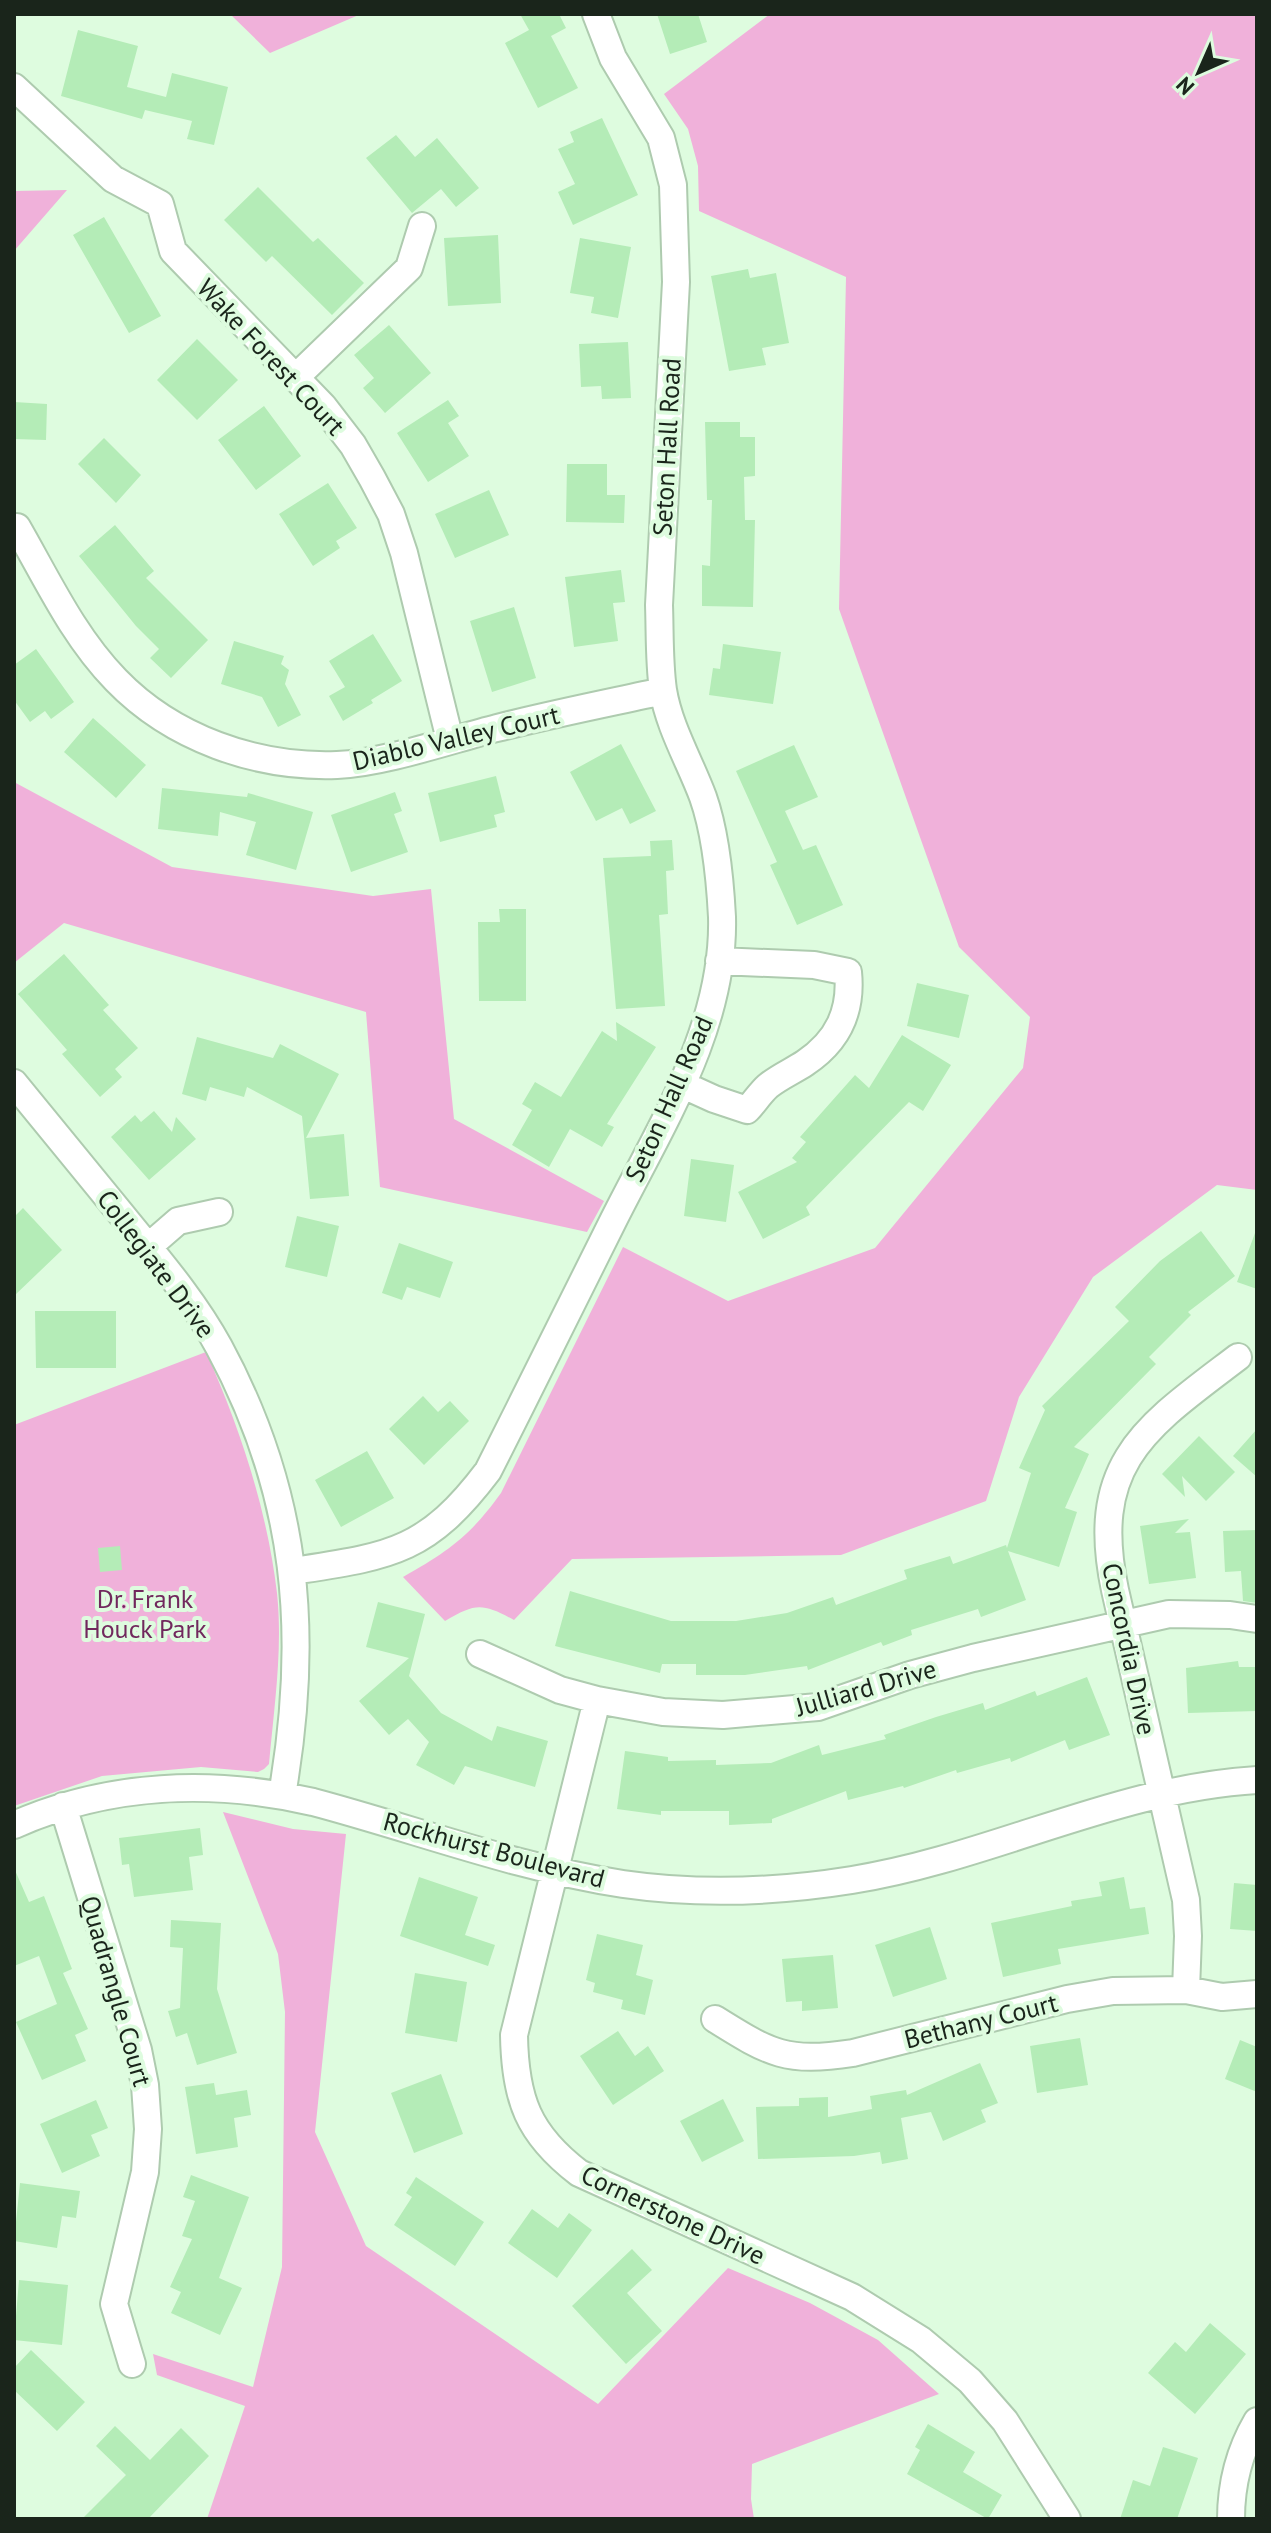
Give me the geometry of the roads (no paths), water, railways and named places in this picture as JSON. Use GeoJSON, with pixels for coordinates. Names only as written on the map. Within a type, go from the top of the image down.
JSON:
{"type":"FeatureCollection","features":[{"type":"Feature","properties":{"kind":"street","name":"Seton Hall Road"},"geometry":{"type":"LineString","coordinates":[[293,1571],[354,1562],[400,1548],[440,1525],[488,1471],[681,1084],[703,1032],[719,961],[722,919],[712,838],[704,801],[676,733],[663,691],[659,605],[676,282],[673,185],[661,138],[613,58],[596,14]]}},
{"type":"Feature","properties":{"kind":"street","name":"Wake Forest Court"},"geometry":{"type":"LineString","coordinates":[[14,87],[113,179],[160,204],[173,251],[323,406],[353,445],[391,514],[404,553],[450,740]]}},
{"type":"Feature","properties":{"kind":"street"},"geometry":{"type":"LineString","coordinates":[[295,378],[409,268],[422,226]]}},
{"type":"Feature","properties":{"kind":"street","name":"Diablo Valley Court"},"geometry":{"type":"LineString","coordinates":[[17,527],[92,653],[117,681],[141,703],[172,724],[248,756],[283,762],[338,765],[663,691]]}},
{"type":"Feature","properties":{"kind":"street"},"geometry":{"type":"LineString","coordinates":[[681,1084],[747,1110],[768,1086],[822,1050],[840,1027],[847,1010],[850,993],[848,972],[814,965],[719,961]]}},
{"type":"Feature","properties":{"kind":"street","name":"Collegiate Drive"},"geometry":{"type":"LineString","coordinates":[[14,1083],[192,1304],[219,1347],[266,1457],[281,1505],[293,1571],[297,1623],[296,1690],[282,1795]]}},
{"type":"Feature","properties":{"kind":"street"},"geometry":{"type":"LineString","coordinates":[[148,1247],[178,1221],[219,1212]]}},
{"type":"Feature","properties":{"kind":"street","name":"Concordia Drive"},"geometry":{"type":"LineString","coordinates":[[1186,1990],[1186,1900],[1107,1541],[1110,1508],[1117,1481],[1128,1457],[1146,1431],[1170,1408],[1238,1357]]}},
{"type":"Feature","properties":{"kind":"street","name":"Julliard Drive"},"geometry":{"type":"LineString","coordinates":[[480,1654],[560,1690],[597,1700],[663,1712],[723,1715],[818,1707],[910,1675],[1169,1614],[1230,1615],[1257,1619]]}},
{"type":"Feature","properties":{"kind":"street","name":"Cornerstone Drive"},"geometry":{"type":"LineString","coordinates":[[597,1700],[514,2035],[515,2072],[536,2132],[555,2155],[579,2173],[852,2297],[921,2340],[963,2374],[1005,2421],[1067,2519]]}},
{"type":"Feature","properties":{"kind":"street","name":"Rockhurst Boulevard"},"geometry":{"type":"LineString","coordinates":[[14,1825],[63,1806],[119,1793],[218,1787],[282,1795],[555,1870],[621,1883],[719,1891],[764,1890],[854,1880],[912,1867],[1161,1794],[1257,1780]]}},
{"type":"Feature","properties":{"kind":"street","name":"Quadrangle Court"},"geometry":{"type":"LineString","coordinates":[[63,1806],[138,2050],[145,2085],[148,2129],[145,2172],[114,2304],[132,2364]]}},
{"type":"Feature","properties":{"kind":"street","name":"Bethany Court"},"geometry":{"type":"LineString","coordinates":[[715,2019],[758,2046],[785,2056],[818,2058],[853,2053],[1067,1999],[1113,1991],[1186,1990],[1222,1997],[1257,1994]]}},
{"type":"Feature","properties":{"kind":"street"},"geometry":{"type":"LineString","coordinates":[[1231,2519],[1235,2477],[1244,2447],[1257,2421]]}},
{"type":"Feature","properties":{"kind":"park label","name":"Dr. Frank Houck Park"},"geometry":{"type":"Point","coordinates":[145,1614]}}]}
